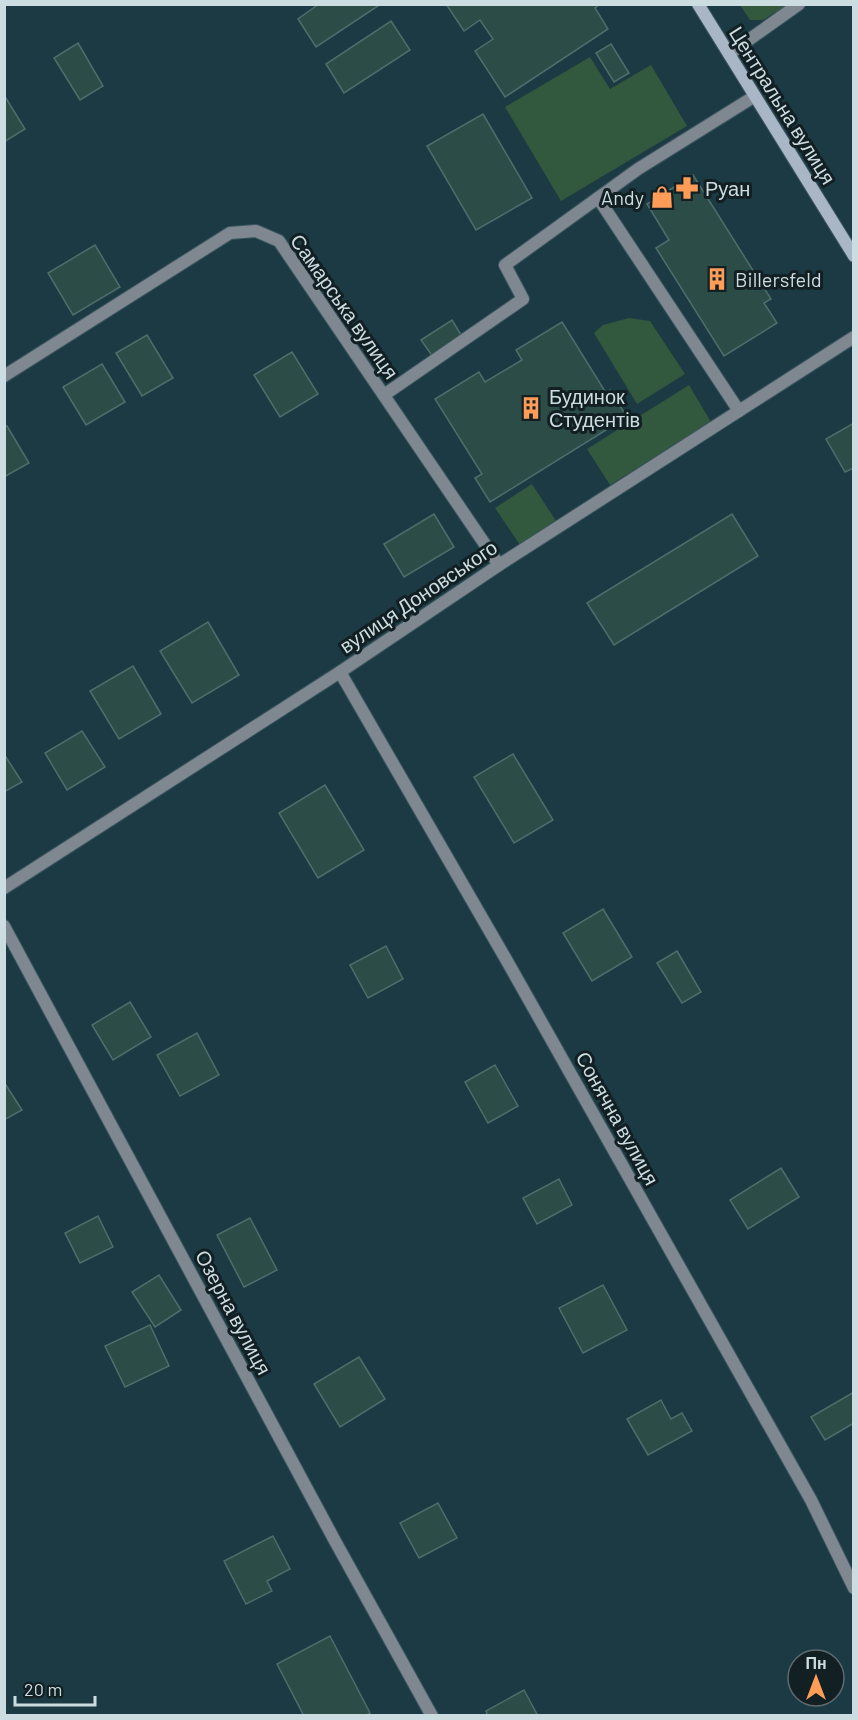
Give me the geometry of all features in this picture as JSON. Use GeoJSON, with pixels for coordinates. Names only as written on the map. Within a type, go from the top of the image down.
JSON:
{"type":"FeatureCollection","features":[{"type":"Feature","properties":{"kind":"main road","name":"Центральна вулиця"},"geometry":{"type":"LineString","coordinates":[[698,4],[854,256]]}},
{"type":"Feature","properties":{"kind":"street"},"geometry":{"type":"LineString","coordinates":[[729,54],[799,4]]}},
{"type":"Feature","properties":{"kind":"street"},"geometry":{"type":"LineString","coordinates":[[384,396],[523,299],[505,265],[638,169],[755,96]]}},
{"type":"Feature","properties":{"kind":"street"},"geometry":{"type":"LineString","coordinates":[[598,198],[738,411]]}},
{"type":"Feature","properties":{"kind":"street","name":"Самарська вулиця"},"geometry":{"type":"LineString","coordinates":[[4,376],[230,233],[256,231],[279,241],[499,565]]}},
{"type":"Feature","properties":{"kind":"street","name":"вулиця Доновського"},"geometry":{"type":"LineString","coordinates":[[4,888],[854,337]]}},
{"type":"Feature","properties":{"kind":"street","name":"Сонячна вулиця"},"geometry":{"type":"LineString","coordinates":[[340,672],[507,961],[805,1490],[854,1588]]}},
{"type":"Feature","properties":{"kind":"street","name":"Озерна вулиця"},"geometry":{"type":"LineString","coordinates":[[4,926],[432,1716]]}},
{"type":"Feature","properties":{"kind":"green space"},"geometry":{"type":"Polygon","coordinates":[[[740,5],[787,5],[763,20],[750,20],[740,5]]]}},
{"type":"Feature","properties":{"kind":"green space"},"geometry":{"type":"Polygon","coordinates":[[[590,57],[610,89],[651,65],[687,126],[561,201],[505,107],[590,57]]]}},
{"type":"Feature","properties":{"kind":"green space"},"geometry":{"type":"Polygon","coordinates":[[[629,318],[650,321],[685,374],[637,404],[594,333],[603,325],[629,318]]]}},
{"type":"Feature","properties":{"kind":"green space"},"geometry":{"type":"Polygon","coordinates":[[[689,385],[711,422],[610,485],[587,449],[689,385]]]}},
{"type":"Feature","properties":{"kind":"green space"},"geometry":{"type":"Polygon","coordinates":[[[532,484],[556,521],[520,545],[495,508],[532,484]]]}},
{"type":"Feature","properties":{"kind":"building"},"geometry":{"type":"Polygon","coordinates":[[[319,4],[381,4],[316,47],[298,19],[319,4]]]}},
{"type":"Feature","properties":{"kind":"building"},"geometry":{"type":"Polygon","coordinates":[[[446,4],[600,4],[595,8],[608,29],[505,97],[475,51],[493,39],[480,20],[464,31],[446,4]]]}},
{"type":"Feature","properties":{"kind":"building"},"geometry":{"type":"Polygon","coordinates":[[[391,21],[410,50],[344,93],[326,64],[391,21]]]}},
{"type":"Feature","properties":{"kind":"building"},"geometry":{"type":"Polygon","coordinates":[[[78,43],[103,86],[80,100],[54,58],[78,43]]]}},
{"type":"Feature","properties":{"kind":"building"},"geometry":{"type":"Polygon","coordinates":[[[611,44],[629,73],[614,82],[596,53],[611,44]]]}},
{"type":"Feature","properties":{"kind":"building"},"geometry":{"type":"Polygon","coordinates":[[[4,95],[25,129],[4,142],[4,95]]]}},
{"type":"Feature","properties":{"kind":"building"},"geometry":{"type":"Polygon","coordinates":[[[483,114],[532,198],[476,230],[427,146],[483,114]]]}},
{"type":"Feature","properties":{"kind":"building","name":"Billersfeld"},"geometry":{"type":"Polygon","coordinates":[[[693,175],[771,299],[764,303],[777,323],[724,356],[656,248],[669,240],[647,204],[693,175]]]}},
{"type":"Feature","properties":{"kind":"building"},"geometry":{"type":"Polygon","coordinates":[[[95,245],[120,287],[73,315],[48,273],[95,245]]]}},
{"type":"Feature","properties":{"kind":"building"},"geometry":{"type":"Polygon","coordinates":[[[452,320],[463,338],[433,357],[421,340],[452,320]]]}},
{"type":"Feature","properties":{"kind":"building","name":"Будинок Студентів"},"geometry":{"type":"Polygon","coordinates":[[[562,322],[606,393],[610,390],[627,417],[490,502],[475,478],[482,474],[435,399],[479,372],[485,382],[522,360],[516,350],[562,322]]]}},
{"type":"Feature","properties":{"kind":"building"},"geometry":{"type":"Polygon","coordinates":[[[147,335],[173,378],[142,396],[116,353],[147,335]]]}},
{"type":"Feature","properties":{"kind":"building"},"geometry":{"type":"Polygon","coordinates":[[[292,352],[318,394],[280,417],[254,375],[292,352]]]}},
{"type":"Feature","properties":{"kind":"building"},"geometry":{"type":"Polygon","coordinates":[[[102,364],[125,402],[86,425],[63,387],[102,364]]]}},
{"type":"Feature","properties":{"kind":"building"},"geometry":{"type":"Polygon","coordinates":[[[854,423],[854,468],[845,472],[826,439],[854,423]]]}},
{"type":"Feature","properties":{"kind":"building"},"geometry":{"type":"Polygon","coordinates":[[[7,426],[29,463],[4,477],[4,427],[7,426]]]}},
{"type":"Feature","properties":{"kind":"building"},"geometry":{"type":"Polygon","coordinates":[[[434,514],[454,547],[404,577],[384,544],[434,514]]]}},
{"type":"Feature","properties":{"kind":"building"},"geometry":{"type":"Polygon","coordinates":[[[732,514],[758,556],[614,645],[587,603],[732,514]]]}},
{"type":"Feature","properties":{"kind":"building"},"geometry":{"type":"Polygon","coordinates":[[[208,622],[239,675],[192,703],[160,651],[208,622]]]}},
{"type":"Feature","properties":{"kind":"building"},"geometry":{"type":"Polygon","coordinates":[[[133,666],[161,714],[119,739],[90,691],[133,666]]]}},
{"type":"Feature","properties":{"kind":"building"},"geometry":{"type":"Polygon","coordinates":[[[82,731],[105,767],[67,790],[45,753],[82,731]]]}},
{"type":"Feature","properties":{"kind":"building"},"geometry":{"type":"Polygon","coordinates":[[[4,754],[22,782],[4,792],[4,754]]]}},
{"type":"Feature","properties":{"kind":"building"},"geometry":{"type":"Polygon","coordinates":[[[513,754],[553,820],[514,843],[474,777],[513,754]]]}},
{"type":"Feature","properties":{"kind":"building"},"geometry":{"type":"Polygon","coordinates":[[[325,785],[364,850],[318,878],[279,813],[325,785]]]}},
{"type":"Feature","properties":{"kind":"building"},"geometry":{"type":"Polygon","coordinates":[[[603,909],[632,957],[592,981],[563,933],[603,909]]]}},
{"type":"Feature","properties":{"kind":"building"},"geometry":{"type":"Polygon","coordinates":[[[386,946],[403,979],[368,998],[350,965],[386,946]]]}},
{"type":"Feature","properties":{"kind":"building"},"geometry":{"type":"Polygon","coordinates":[[[677,951],[701,992],[682,1003],[657,963],[677,951]]]}},
{"type":"Feature","properties":{"kind":"building"},"geometry":{"type":"Polygon","coordinates":[[[130,1002],[151,1037],[113,1060],[92,1025],[130,1002]]]}},
{"type":"Feature","properties":{"kind":"building"},"geometry":{"type":"Polygon","coordinates":[[[197,1033],[219,1075],[180,1096],[157,1055],[197,1033]]]}},
{"type":"Feature","properties":{"kind":"building"},"geometry":{"type":"Polygon","coordinates":[[[495,1065],[518,1106],[488,1123],[465,1082],[495,1065]]]}},
{"type":"Feature","properties":{"kind":"building"},"geometry":{"type":"Polygon","coordinates":[[[4,1082],[22,1110],[4,1120],[4,1082]]]}},
{"type":"Feature","properties":{"kind":"building"},"geometry":{"type":"Polygon","coordinates":[[[781,1168],[799,1197],[748,1229],[730,1200],[781,1168]]]}},
{"type":"Feature","properties":{"kind":"building"},"geometry":{"type":"Polygon","coordinates":[[[559,1179],[572,1205],[537,1224],[523,1198],[559,1179]]]}},
{"type":"Feature","properties":{"kind":"building"},"geometry":{"type":"Polygon","coordinates":[[[98,1216],[113,1247],[80,1263],[65,1233],[98,1216]]]}},
{"type":"Feature","properties":{"kind":"building"},"geometry":{"type":"Polygon","coordinates":[[[250,1218],[277,1270],[244,1287],[217,1235],[250,1218]]]}},
{"type":"Feature","properties":{"kind":"building"},"geometry":{"type":"Polygon","coordinates":[[[159,1275],[181,1310],[155,1327],[132,1292],[159,1275]]]}},
{"type":"Feature","properties":{"kind":"building"},"geometry":{"type":"Polygon","coordinates":[[[603,1285],[627,1330],[583,1353],[559,1308],[603,1285]]]}},
{"type":"Feature","properties":{"kind":"building"},"geometry":{"type":"Polygon","coordinates":[[[150,1325],[169,1366],[125,1387],[105,1346],[150,1325]]]}},
{"type":"Feature","properties":{"kind":"building"},"geometry":{"type":"Polygon","coordinates":[[[359,1357],[385,1399],[340,1427],[314,1384],[359,1357]]]}},
{"type":"Feature","properties":{"kind":"building"},"geometry":{"type":"Polygon","coordinates":[[[854,1392],[854,1423],[825,1440],[811,1417],[854,1392]]]}},
{"type":"Feature","properties":{"kind":"building"},"geometry":{"type":"Polygon","coordinates":[[[661,1400],[671,1419],[682,1413],[692,1431],[648,1455],[627,1419],[661,1400]]]}},
{"type":"Feature","properties":{"kind":"building"},"geometry":{"type":"Polygon","coordinates":[[[438,1503],[457,1538],[419,1558],[400,1523],[438,1503]]]}},
{"type":"Feature","properties":{"kind":"building"},"geometry":{"type":"Polygon","coordinates":[[[273,1536],[290,1569],[267,1581],[272,1591],[246,1604],[224,1561],[273,1536]]]}},
{"type":"Feature","properties":{"kind":"building"},"geometry":{"type":"Polygon","coordinates":[[[330,1636],[370,1713],[365,1716],[304,1716],[277,1664],[330,1636]]]}},
{"type":"Feature","properties":{"kind":"building"},"geometry":{"type":"Polygon","coordinates":[[[524,1690],[538,1716],[488,1716],[486,1711],[524,1690]]]}},
{"type":"Feature","properties":{"kind":"place","name":"Руан"},"geometry":{"type":"Point","coordinates":[687,188]}},
{"type":"Feature","properties":{"kind":"place","name":"Andy"},"geometry":{"type":"Point","coordinates":[662,197]}},
{"type":"Feature","properties":{"kind":"place","name":"Billersfeld"},"geometry":{"type":"Point","coordinates":[717,279]}},
{"type":"Feature","properties":{"kind":"place","name":"Будинок Студентів"},"geometry":{"type":"Point","coordinates":[531,408]}}]}
